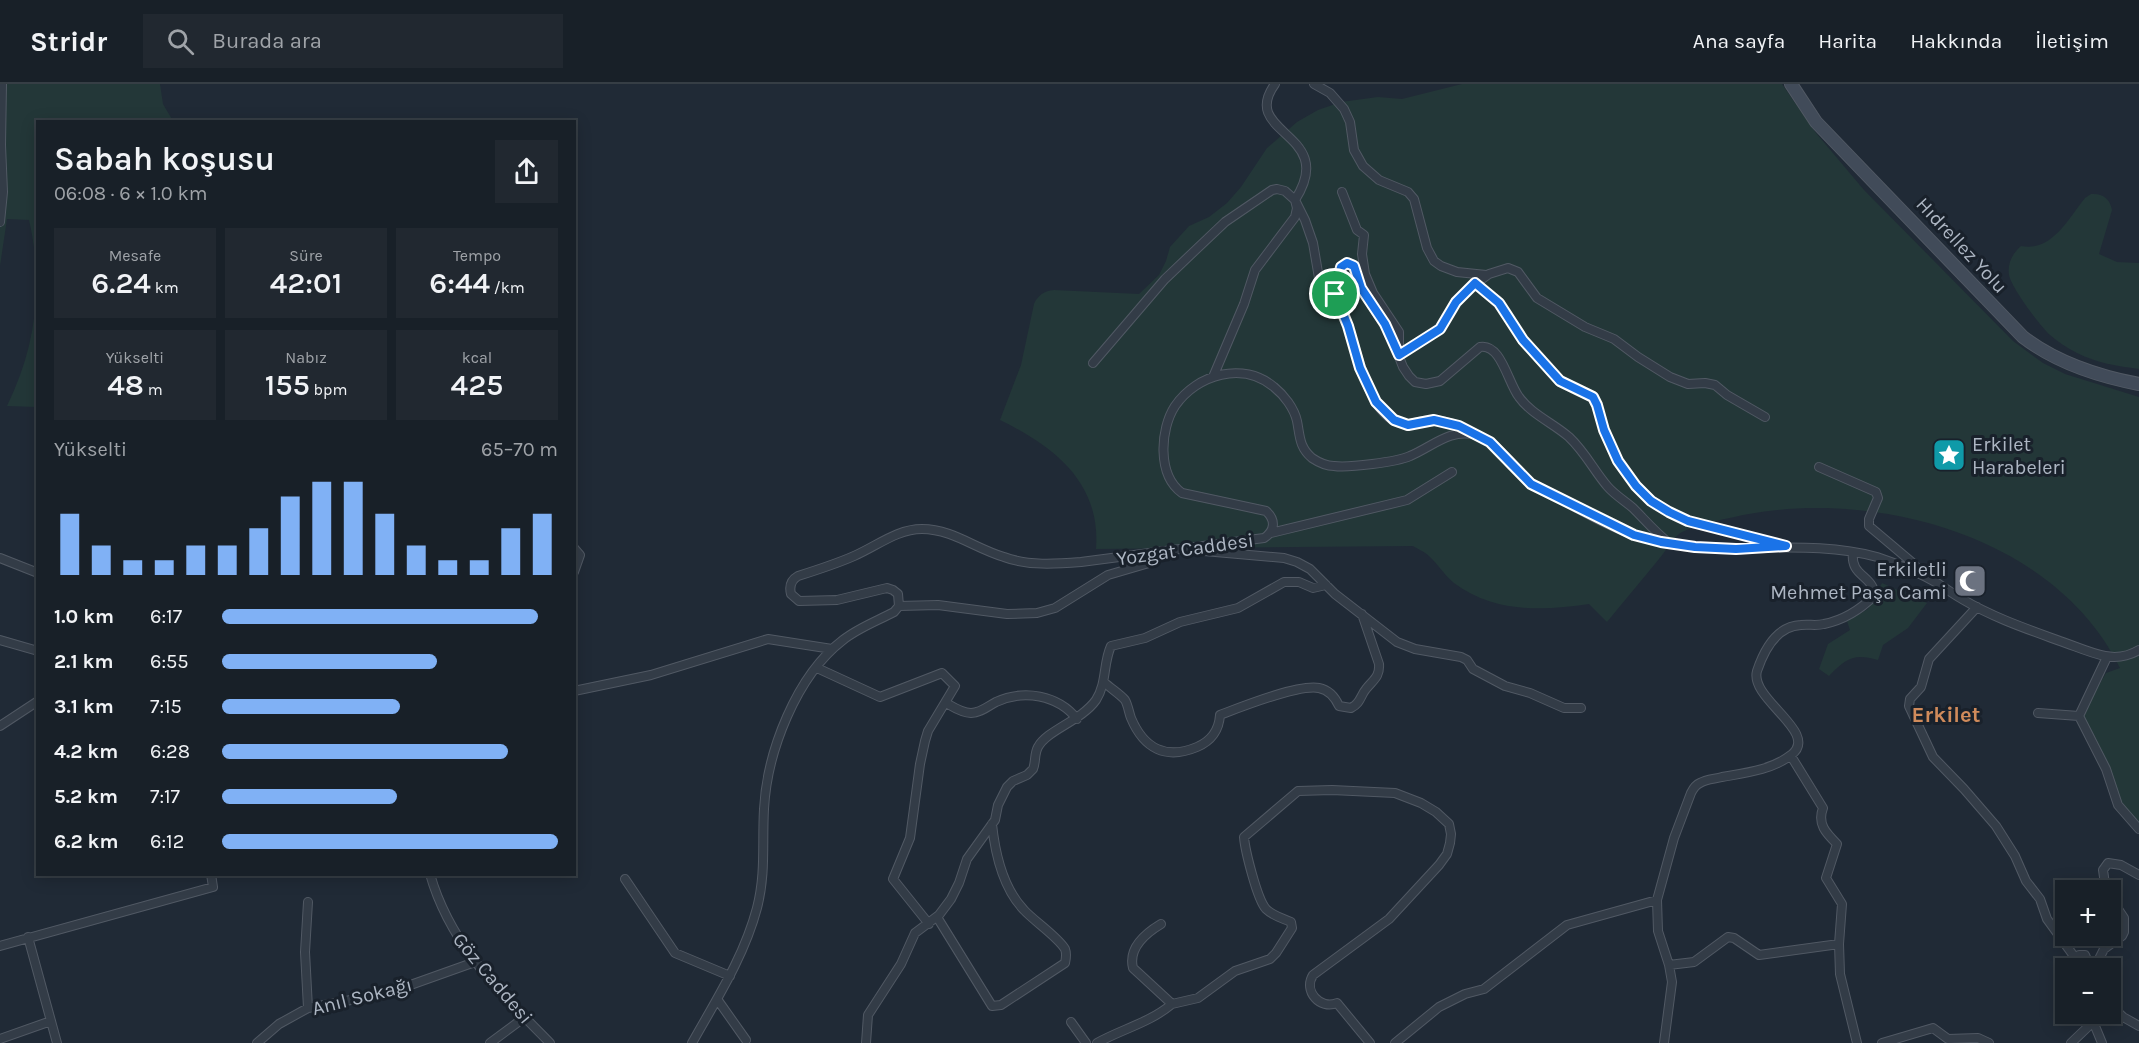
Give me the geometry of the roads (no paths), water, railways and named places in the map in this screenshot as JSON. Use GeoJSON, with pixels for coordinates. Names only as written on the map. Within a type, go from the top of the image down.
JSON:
{"type":"FeatureCollection","features":[{"type":"Feature","properties":{"kind":"street"},"geometry":{"type":"LineString","coordinates":[[0,222],[3,192],[2,84]]}},
{"type":"Feature","properties":{"kind":"street"},"geometry":{"type":"LineString","coordinates":[[1213,376],[1244,304],[1255,270],[1295,217],[1297,208],[1295,200],[1305,180],[1307,163],[1302,150],[1276,126],[1270,116],[1268,100],[1275,84]]}},
{"type":"Feature","properties":{"kind":"street"},"geometry":{"type":"LineString","coordinates":[[1314,84],[1330,93],[1344,109],[1350,122],[1354,150],[1363,166],[1379,180],[1408,192],[1414,199],[1426,248],[1434,261],[1457,272],[1473,275],[1489,274]]}},
{"type":"Feature","properties":{"kind":"street","name":"Hıdrellez Yolu"},"geometry":{"type":"LineString","coordinates":[[1791,84],[1816,122],[2023,337],[2065,363],[2139,384]]}},
{"type":"Feature","properties":{"kind":"street"},"geometry":{"type":"LineString","coordinates":[[1093,363],[1165,279],[1225,222],[1272,190],[1285,191],[1295,200],[1313,243],[1322,289],[1329,295],[1335,294]]}},
{"type":"Feature","properties":{"kind":"street"},"geometry":{"type":"LineString","coordinates":[[1342,192],[1357,230],[1364,235],[1362,259],[1369,284],[1399,332],[1399,355]]}},
{"type":"Feature","properties":{"kind":"street"},"geometry":{"type":"LineString","coordinates":[[1669,544],[1631,506],[1612,491],[1589,459],[1569,438],[1522,401],[1494,350],[1487,346],[1480,347],[1444,378],[1432,384],[1421,384],[1412,379],[1403,367],[1385,324],[1361,288],[1352,264],[1347,263],[1341,267],[1335,294],[1367,385],[1376,402],[1387,415],[1408,425],[1426,420],[1443,421],[1459,426],[1490,442],[1531,484],[1620,530],[1669,544],[1736,549],[1786,546],[1853,552],[1891,562],[1921,574],[1977,607],[2031,631],[2107,657],[2135,656],[2139,650]]}},
{"type":"Feature","properties":{"kind":"street"},"geometry":{"type":"LineString","coordinates":[[1399,355],[1440,329],[1456,302],[1475,283],[1504,268],[1515,270],[1537,298],[1577,323],[1614,339],[1676,380],[1688,384],[1715,385],[1727,395],[1765,417]]}},
{"type":"Feature","properties":{"kind":"street"},"geometry":{"type":"LineString","coordinates":[[1475,283],[1499,303],[1523,340],[1560,381],[1593,397],[1618,461],[1636,486],[1651,501],[1688,521],[1786,546]]}},
{"type":"Feature","properties":{"kind":"street","name":"Yozgat Caddesi"},"geometry":{"type":"LineString","coordinates":[[897,609],[898,594],[890,589],[876,589],[837,600],[814,602],[796,599],[791,594],[790,586],[798,576],[847,559],[900,533],[914,530],[928,529],[942,532],[998,555],[1024,562],[1081,562],[1162,553],[1260,540],[1271,533],[1273,521],[1266,511],[1186,494],[1176,488],[1167,473],[1164,447],[1171,414],[1187,393],[1213,376],[1242,373],[1259,378],[1273,386],[1292,408],[1304,449],[1316,461],[1327,465],[1342,467],[1401,459],[1449,436],[1474,435]]}},
{"type":"Feature","properties":{"kind":"street"},"geometry":{"type":"LineString","coordinates":[[1819,467],[1876,492],[1878,498],[1869,519],[1869,526],[1914,564],[1921,574]]}},
{"type":"Feature","properties":{"kind":"street"},"geometry":{"type":"LineString","coordinates":[[1271,533],[1407,500],[1452,472]]}},
{"type":"Feature","properties":{"kind":"street"},"geometry":{"type":"LineString","coordinates":[[1189,549],[1291,560],[1310,569],[1326,585],[1403,645],[1461,657],[1473,669],[1505,686],[1530,693],[1564,708],[1581,708]]}},
{"type":"Feature","properties":{"kind":"street"},"geometry":{"type":"LineString","coordinates":[[576,550],[580,555],[576,566]]}},
{"type":"Feature","properties":{"kind":"street"},"geometry":{"type":"LineString","coordinates":[[1665,1043],[1672,992],[1669,965],[1659,931],[1658,900],[1674,838],[1695,787],[1705,780],[1762,769],[1791,756],[1798,745],[1798,736],[1793,728],[1758,687],[1756,679],[1758,670],[1770,642],[1784,630],[1802,625],[1824,624],[1844,618],[1861,608],[1875,595],[1871,583],[1856,571],[1853,552]]}},
{"type":"Feature","properties":{"kind":"street"},"geometry":{"type":"LineString","coordinates":[[692,1043],[746,941],[760,892],[765,863],[765,803],[771,767],[790,710],[802,688],[832,649],[851,634],[897,609],[938,605],[1007,614],[1037,613],[1055,608],[1108,575],[1149,563],[1162,553]]}},
{"type":"Feature","properties":{"kind":"street"},"geometry":{"type":"LineString","coordinates":[[0,558],[36,572]]}},
{"type":"Feature","properties":{"kind":"street"},"geometry":{"type":"LineString","coordinates":[[866,1043],[868,1015],[901,964],[915,933],[937,917],[956,891],[970,852],[995,819],[998,805],[1007,787],[1013,780],[1028,775],[1033,769],[1035,753],[1039,745],[1077,719],[1092,705],[1104,682],[1109,651],[1114,644],[1145,638],[1180,622],[1238,608],[1284,582],[1299,582],[1313,588],[1326,585]]}},
{"type":"Feature","properties":{"kind":"street"},"geometry":{"type":"LineString","coordinates":[[1977,607],[1929,659],[1921,687],[1910,699],[1909,706],[1933,757],[1996,826],[2015,856],[2026,881],[2040,899],[2047,919],[2075,958]]}},
{"type":"Feature","properties":{"kind":"street"},"geometry":{"type":"LineString","coordinates":[[1104,682],[1125,700],[1131,719],[1148,744],[1157,750],[1168,752],[1194,748],[1206,743],[1217,730],[1220,715],[1264,698],[1317,688],[1330,694],[1339,706],[1351,708],[1360,701],[1364,691],[1375,681],[1379,672],[1379,664],[1362,614]]}},
{"type":"Feature","properties":{"kind":"street"},"geometry":{"type":"LineString","coordinates":[[576,692],[651,675],[768,639],[832,649]]}},
{"type":"Feature","properties":{"kind":"street"},"geometry":{"type":"LineString","coordinates":[[0,640],[36,650]]}},
{"type":"Feature","properties":{"kind":"street"},"geometry":{"type":"LineString","coordinates":[[2079,716],[2107,657]]}},
{"type":"Feature","properties":{"kind":"street"},"geometry":{"type":"LineString","coordinates":[[817,668],[880,697],[942,673],[955,686],[925,741],[910,838],[893,879],[929,924]]}},
{"type":"Feature","properties":{"kind":"street"},"geometry":{"type":"LineString","coordinates":[[945,703],[965,713],[971,713],[1003,699],[1020,696],[1037,697],[1060,703],[1077,719]]}},
{"type":"Feature","properties":{"kind":"street"},"geometry":{"type":"LineString","coordinates":[[0,726],[36,702]]}},
{"type":"Feature","properties":{"kind":"street"},"geometry":{"type":"LineString","coordinates":[[2038,713],[2079,716]]}},
{"type":"Feature","properties":{"kind":"street"},"geometry":{"type":"LineString","coordinates":[[2079,716],[2106,769],[2118,805],[2139,829]]}},
{"type":"Feature","properties":{"kind":"street"},"geometry":{"type":"LineString","coordinates":[[1791,756],[1823,808],[1821,821],[1824,829],[1837,844],[1826,878],[1842,904],[1839,944],[1840,974],[1857,1043]]}},
{"type":"Feature","properties":{"kind":"street"},"geometry":{"type":"LineString","coordinates":[[1097,1043],[1147,1021],[1172,1004],[1198,998],[1235,971],[1270,958],[1276,953],[1292,928],[1291,922],[1274,914],[1263,904],[1244,837],[1298,791],[1332,790],[1395,793],[1421,802],[1446,821],[1451,834],[1449,849],[1439,865],[1389,919],[1313,975],[1310,982],[1310,989],[1318,1001],[1329,1006],[1337,1003],[1371,1043]]}},
{"type":"Feature","properties":{"kind":"street"},"geometry":{"type":"LineString","coordinates":[[937,917],[992,1006],[1001,1005],[1065,963],[1065,949],[1023,909],[1010,889],[998,857],[992,824]]}},
{"type":"Feature","properties":{"kind":"street"},"geometry":{"type":"LineString","coordinates":[[2104,880],[2103,870],[2108,863],[2121,865],[2139,875]]}},
{"type":"Feature","properties":{"kind":"street"},"geometry":{"type":"LineString","coordinates":[[0,946],[213,887],[211,876]]}},
{"type":"Feature","properties":{"kind":"street","name":"Göz Caddesi"},"geometry":{"type":"LineString","coordinates":[[431,876],[445,917],[475,962],[550,1043]]}},
{"type":"Feature","properties":{"kind":"street"},"geometry":{"type":"LineString","coordinates":[[625,879],[675,953],[729,976]]}},
{"type":"Feature","properties":{"kind":"street"},"geometry":{"type":"LineString","coordinates":[[1395,1043],[1439,1007],[1456,998],[1484,989],[1567,925],[1658,900]]}},
{"type":"Feature","properties":{"kind":"street"},"geometry":{"type":"LineString","coordinates":[[308,902],[305,952],[308,1008]]}},
{"type":"Feature","properties":{"kind":"street"},"geometry":{"type":"LineString","coordinates":[[2121,914],[2124,918],[2124,932],[2121,937]]}},
{"type":"Feature","properties":{"kind":"street"},"geometry":{"type":"LineString","coordinates":[[1161,924],[1139,943],[1132,955],[1131,963],[1133,968],[1172,1004]]}},
{"type":"Feature","properties":{"kind":"street"},"geometry":{"type":"LineString","coordinates":[[28,937],[57,1043]]}},
{"type":"Feature","properties":{"kind":"street"},"geometry":{"type":"LineString","coordinates":[[1669,965],[1694,962],[1728,938],[1734,938],[1760,955],[1839,944]]}},
{"type":"Feature","properties":{"kind":"street"},"geometry":{"type":"LineString","coordinates":[[2099,958],[2108,946]]}},
{"type":"Feature","properties":{"kind":"street","name":"Anıl Sokağı"},"geometry":{"type":"LineString","coordinates":[[257,1043],[279,1024],[308,1008],[388,993],[475,962]]}},
{"type":"Feature","properties":{"kind":"street"},"geometry":{"type":"LineString","coordinates":[[717,999],[746,1040]]}},
{"type":"Feature","properties":{"kind":"street"},"geometry":{"type":"LineString","coordinates":[[2121,1015],[2139,1026]]}},
{"type":"Feature","properties":{"kind":"street"},"geometry":{"type":"LineString","coordinates":[[490,1043],[525,1017]]}},
{"type":"Feature","properties":{"kind":"street"},"geometry":{"type":"LineString","coordinates":[[0,1039],[51,1021]]}},
{"type":"Feature","properties":{"kind":"street"},"geometry":{"type":"LineString","coordinates":[[1071,1022],[1086,1043]]}},
{"type":"Feature","properties":{"kind":"street"},"geometry":{"type":"LineString","coordinates":[[2071,1043],[2087,1024]]}},
{"type":"Feature","properties":{"kind":"street"},"geometry":{"type":"LineString","coordinates":[[2094,1024],[2102,1043]]}},
{"type":"Feature","properties":{"kind":"street"},"geometry":{"type":"LineString","coordinates":[[1882,1043],[1933,1028],[1948,1039],[1978,1038],[1989,1043]]}},
{"type":"Feature","properties":{"kind":"place","name":"Erkilet Harabeleri"},"geometry":{"type":"Point","coordinates":[1949,455]}},
{"type":"Feature","properties":{"kind":"place","name":"Erkiletli Mehmet Paşa Cami"},"geometry":{"type":"Point","coordinates":[1970,581]}},
{"type":"Feature","properties":{"kind":"district","name":"Erkilet"},"geometry":{"type":"Point","coordinates":[1946,714]}}]}
